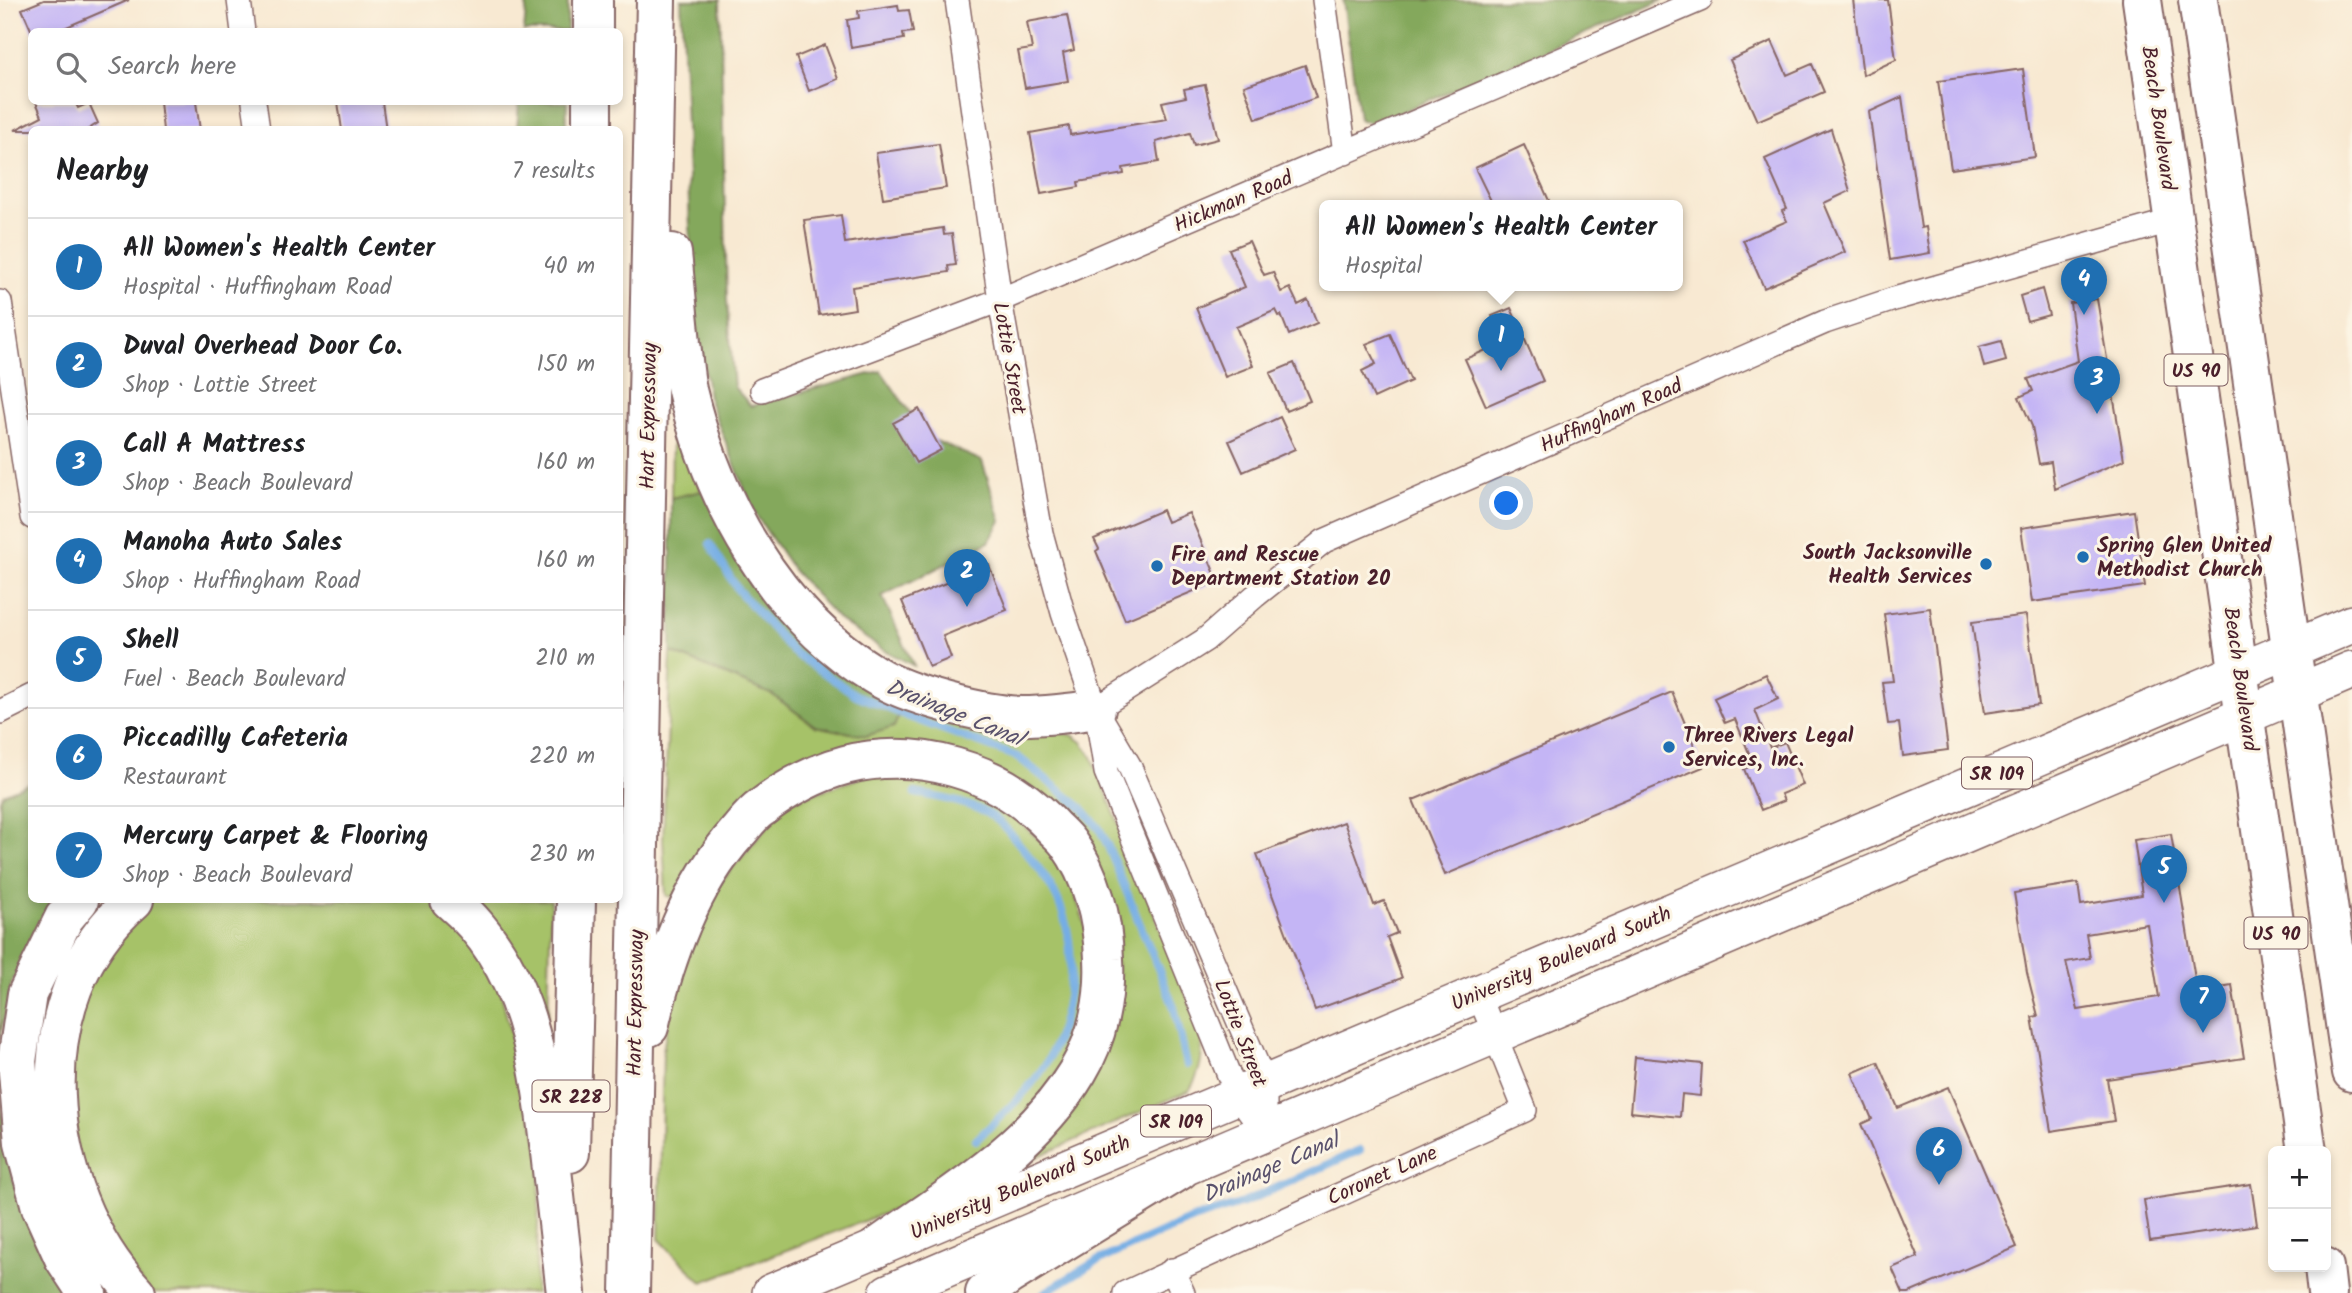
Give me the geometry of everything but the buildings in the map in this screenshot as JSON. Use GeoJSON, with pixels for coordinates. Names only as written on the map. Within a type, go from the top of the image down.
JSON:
{"type":"FeatureCollection","features":[{"type":"Feature","properties":{"kind":"highway"},"geometry":{"type":"LineString","coordinates":[[593,0],[593,28]]}},
{"type":"Feature","properties":{"kind":"highway","name":"Hart Expressway"},"geometry":{"type":"LineString","coordinates":[[630,1282],[656,0]]}},
{"type":"Feature","properties":{"kind":"highway","name":"Beach Boulevard"},"geometry":{"type":"LineString","coordinates":[[2141,0],[2240,671],[2306,1146]]}},
{"type":"Feature","properties":{"kind":"highway","name":"US 90"},"geometry":{"type":"LineString","coordinates":[[2198,0],[2352,1072]]}},
{"type":"Feature","properties":{"kind":"highway"},"geometry":{"type":"LineString","coordinates":[[654,76],[687,388],[704,449],[724,495],[748,543],[774,582],[809,622],[842,651],[876,676],[914,692],[952,704],[1018,716],[1058,715],[1096,709]]}},
{"type":"Feature","properties":{"kind":"highway"},"geometry":{"type":"LineString","coordinates":[[592,126],[593,105]]}},
{"type":"Feature","properties":{"kind":"highway"},"geometry":{"type":"LineString","coordinates":[[633,1101],[656,999],[676,937],[698,890],[722,850],[758,809],[801,782],[845,765],[899,759],[953,765],[995,782],[1034,808],[1068,843],[1089,884],[1103,930],[1106,982],[1097,1031],[1079,1070],[1049,1111],[1017,1147],[875,1249]]}},
{"type":"Feature","properties":{"kind":"highway"},"geometry":{"type":"LineString","coordinates":[[76,903],[64,918],[27,994],[17,1061],[24,1143],[41,1207],[64,1258],[88,1293]]}},
{"type":"Feature","properties":{"kind":"highway"},"geometry":{"type":"LineString","coordinates":[[130,903],[120,912],[92,948],[74,982],[61,1026],[55,1077],[58,1129],[73,1184],[94,1235],[125,1282],[136,1293]]}},
{"type":"Feature","properties":{"kind":"highway"},"geometry":{"type":"LineString","coordinates":[[454,903],[468,914],[504,966],[530,1028],[542,1082],[566,1293]]}},
{"type":"Feature","properties":{"kind":"highway","name":"SR 228"},"geometry":{"type":"LineString","coordinates":[[566,1293],[576,903]]}},
{"type":"Feature","properties":{"kind":"highway"},"geometry":{"type":"LineString","coordinates":[[985,1293],[1020,1268],[1181,1170]]}},
{"type":"Feature","properties":{"kind":"highway"},"geometry":{"type":"LineString","coordinates":[[2325,1272],[2328,1293]]}},
{"type":"Feature","properties":{"kind":"main road","name":"University Boulevard South"},"geometry":{"type":"LineString","coordinates":[[771,1293],[2352,624]]}},
{"type":"Feature","properties":{"kind":"main road","name":"SR 109"},"geometry":{"type":"LineString","coordinates":[[888,1293],[2352,670]]}},
{"type":"Feature","properties":{"kind":"street"},"geometry":{"type":"LineString","coordinates":[[239,0],[242,28]]}},
{"type":"Feature","properties":{"kind":"street","name":"Lottie Street"},"geometry":{"type":"LineString","coordinates":[[957,0],[1000,300],[1041,533],[1063,613],[1096,709],[1106,772],[1251,1089]]}},
{"type":"Feature","properties":{"kind":"street"},"geometry":{"type":"LineString","coordinates":[[1324,0],[1345,153]]}},
{"type":"Feature","properties":{"kind":"street","name":"Hickman Road"},"geometry":{"type":"LineString","coordinates":[[762,390],[1000,300],[1700,0]]}},
{"type":"Feature","properties":{"kind":"street"},"geometry":{"type":"LineString","coordinates":[[254,105],[257,126]]}},
{"type":"Feature","properties":{"kind":"street","name":"Huffingham Road"},"geometry":{"type":"LineString","coordinates":[[1096,709],[1205,640],[1264,588],[1324,541],[1825,322],[1894,299],[2174,220]]}},
{"type":"Feature","properties":{"kind":"street"},"geometry":{"type":"LineString","coordinates":[[0,302],[28,490]]}},
{"type":"Feature","properties":{"kind":"street"},"geometry":{"type":"LineString","coordinates":[[0,712],[28,698]]}},
{"type":"Feature","properties":{"kind":"street","name":"Lottie Street"},"geometry":{"type":"LineString","coordinates":[[1096,709],[1129,765],[1251,1089],[1265,1134]]}},
{"type":"Feature","properties":{"kind":"street","name":"Coronet Lane"},"geometry":{"type":"LineString","coordinates":[[1125,1293],[1525,1111],[1478,993]]}},
{"type":"Feature","properties":{"kind":"street"},"geometry":{"type":"LineString","coordinates":[[1172,1270],[1183,1293]]}},
{"type":"Feature","properties":{"kind":"green space"},"geometry":{"type":"Polygon","coordinates":[[[527,0],[568,0],[567,28],[524,28],[527,0]]]}},
{"type":"Feature","properties":{"kind":"green space"},"geometry":{"type":"Polygon","coordinates":[[[681,0],[720,0],[727,300],[734,387],[751,406],[881,371],[927,437],[982,461],[1001,521],[989,542],[882,596],[914,666],[882,649],[838,619],[793,570],[754,512],[710,403],[693,304],[681,0]]]}},
{"type":"Feature","properties":{"kind":"green space"},"geometry":{"type":"Polygon","coordinates":[[[1343,0],[1663,0],[1373,124],[1359,119],[1343,0]]]}},
{"type":"Feature","properties":{"kind":"green space"},"geometry":{"type":"Polygon","coordinates":[[[519,105],[567,105],[566,126],[517,126],[519,105]]]}},
{"type":"Feature","properties":{"kind":"green space"},"geometry":{"type":"Polygon","coordinates":[[[672,440],[681,448],[702,491],[671,498],[672,440]]]}},
{"type":"Feature","properties":{"kind":"green space"},"geometry":{"type":"Polygon","coordinates":[[[702,491],[903,706],[894,727],[866,736],[815,726],[773,695],[671,652],[671,498],[702,491]]]}},
{"type":"Feature","properties":{"kind":"green space"},"geometry":{"type":"Polygon","coordinates":[[[671,652],[773,695],[815,726],[867,736],[903,706],[1072,735],[1082,742],[1092,757],[1200,1030],[1201,1061],[1189,1091],[1018,1165],[1117,944],[1011,779],[819,758],[678,898],[666,896],[663,839],[671,652]]]}},
{"type":"Feature","properties":{"kind":"green space"},"geometry":{"type":"Polygon","coordinates":[[[878,772],[977,784],[1063,861],[1093,947],[1080,1041],[1013,1134],[906,1205],[702,1282],[659,1239],[663,1051],[670,1011],[699,908],[788,802],[878,772]]]}},
{"type":"Feature","properties":{"kind":"green space"},"geometry":{"type":"Polygon","coordinates":[[[28,783],[28,903],[55,903],[12,982],[0,1038],[0,800],[3,794],[28,783]]]}},
{"type":"Feature","properties":{"kind":"green space"},"geometry":{"type":"Polygon","coordinates":[[[149,903],[435,903],[464,927],[496,973],[541,1156],[535,1293],[150,1293],[121,1257],[78,1163],[67,1066],[87,981],[140,910],[149,903]]]}},
{"type":"Feature","properties":{"kind":"green space"},"geometry":{"type":"Polygon","coordinates":[[[470,903],[551,903],[548,1016],[537,1019],[470,903]]]}},
{"type":"Feature","properties":{"kind":"green space"},"geometry":{"type":"Polygon","coordinates":[[[0,1061],[4,1132],[12,1174],[28,1221],[64,1293],[0,1293],[0,1061]]]}},
{"type":"Feature","properties":{"kind":"waterway","name":"Drainage Canal"},"geometry":{"type":"LineString","coordinates":[[710,544],[738,590],[793,652],[856,695],[1018,757],[1082,808],[1099,828],[1107,844],[1174,1007],[1187,1065]]}},
{"type":"Feature","properties":{"kind":"waterway"},"geometry":{"type":"LineString","coordinates":[[915,793],[974,807],[1001,823],[1051,887],[1065,919],[1069,938],[1068,999],[1058,1038],[1050,1056],[1036,1079],[976,1140]]}},
{"type":"Feature","properties":{"kind":"waterway","name":"Drainage Canal"},"geometry":{"type":"LineString","coordinates":[[1044,1293],[1095,1262],[1192,1219],[1243,1203],[1360,1150]]}},
{"type":"Feature","properties":{"kind":"place","name":"Manoha Auto Sales"},"geometry":{"type":"Point","coordinates":[2084,315]}},
{"type":"Feature","properties":{"kind":"place","name":"All Women's Health Center"},"geometry":{"type":"Point","coordinates":[1501,371]}},
{"type":"Feature","properties":{"kind":"place","name":"Call A Mattress"},"geometry":{"type":"Point","coordinates":[2097,414]}},
{"type":"Feature","properties":{"kind":"place","name":"Spring Glen United Methodist Church"},"geometry":{"type":"Point","coordinates":[2083,557]}},
{"type":"Feature","properties":{"kind":"place","name":"South Jacksonville Health Services"},"geometry":{"type":"Point","coordinates":[1986,564]}},
{"type":"Feature","properties":{"kind":"place","name":"Fire and Rescue Department Station 20"},"geometry":{"type":"Point","coordinates":[1157,566]}},
{"type":"Feature","properties":{"kind":"place","name":"Duval Overhead Door Co."},"geometry":{"type":"Point","coordinates":[967,607]}},
{"type":"Feature","properties":{"kind":"place","name":"Three Rivers Legal Services, Inc."},"geometry":{"type":"Point","coordinates":[1669,747]}},
{"type":"Feature","properties":{"kind":"place","name":"Shell"},"geometry":{"type":"Point","coordinates":[2164,903]}},
{"type":"Feature","properties":{"kind":"place","name":"Mercury Carpet & Flooring"},"geometry":{"type":"Point","coordinates":[2203,1033]}},
{"type":"Feature","properties":{"kind":"place","name":"Piccadilly Cafeteria"},"geometry":{"type":"Point","coordinates":[1939,1185]}}]}
